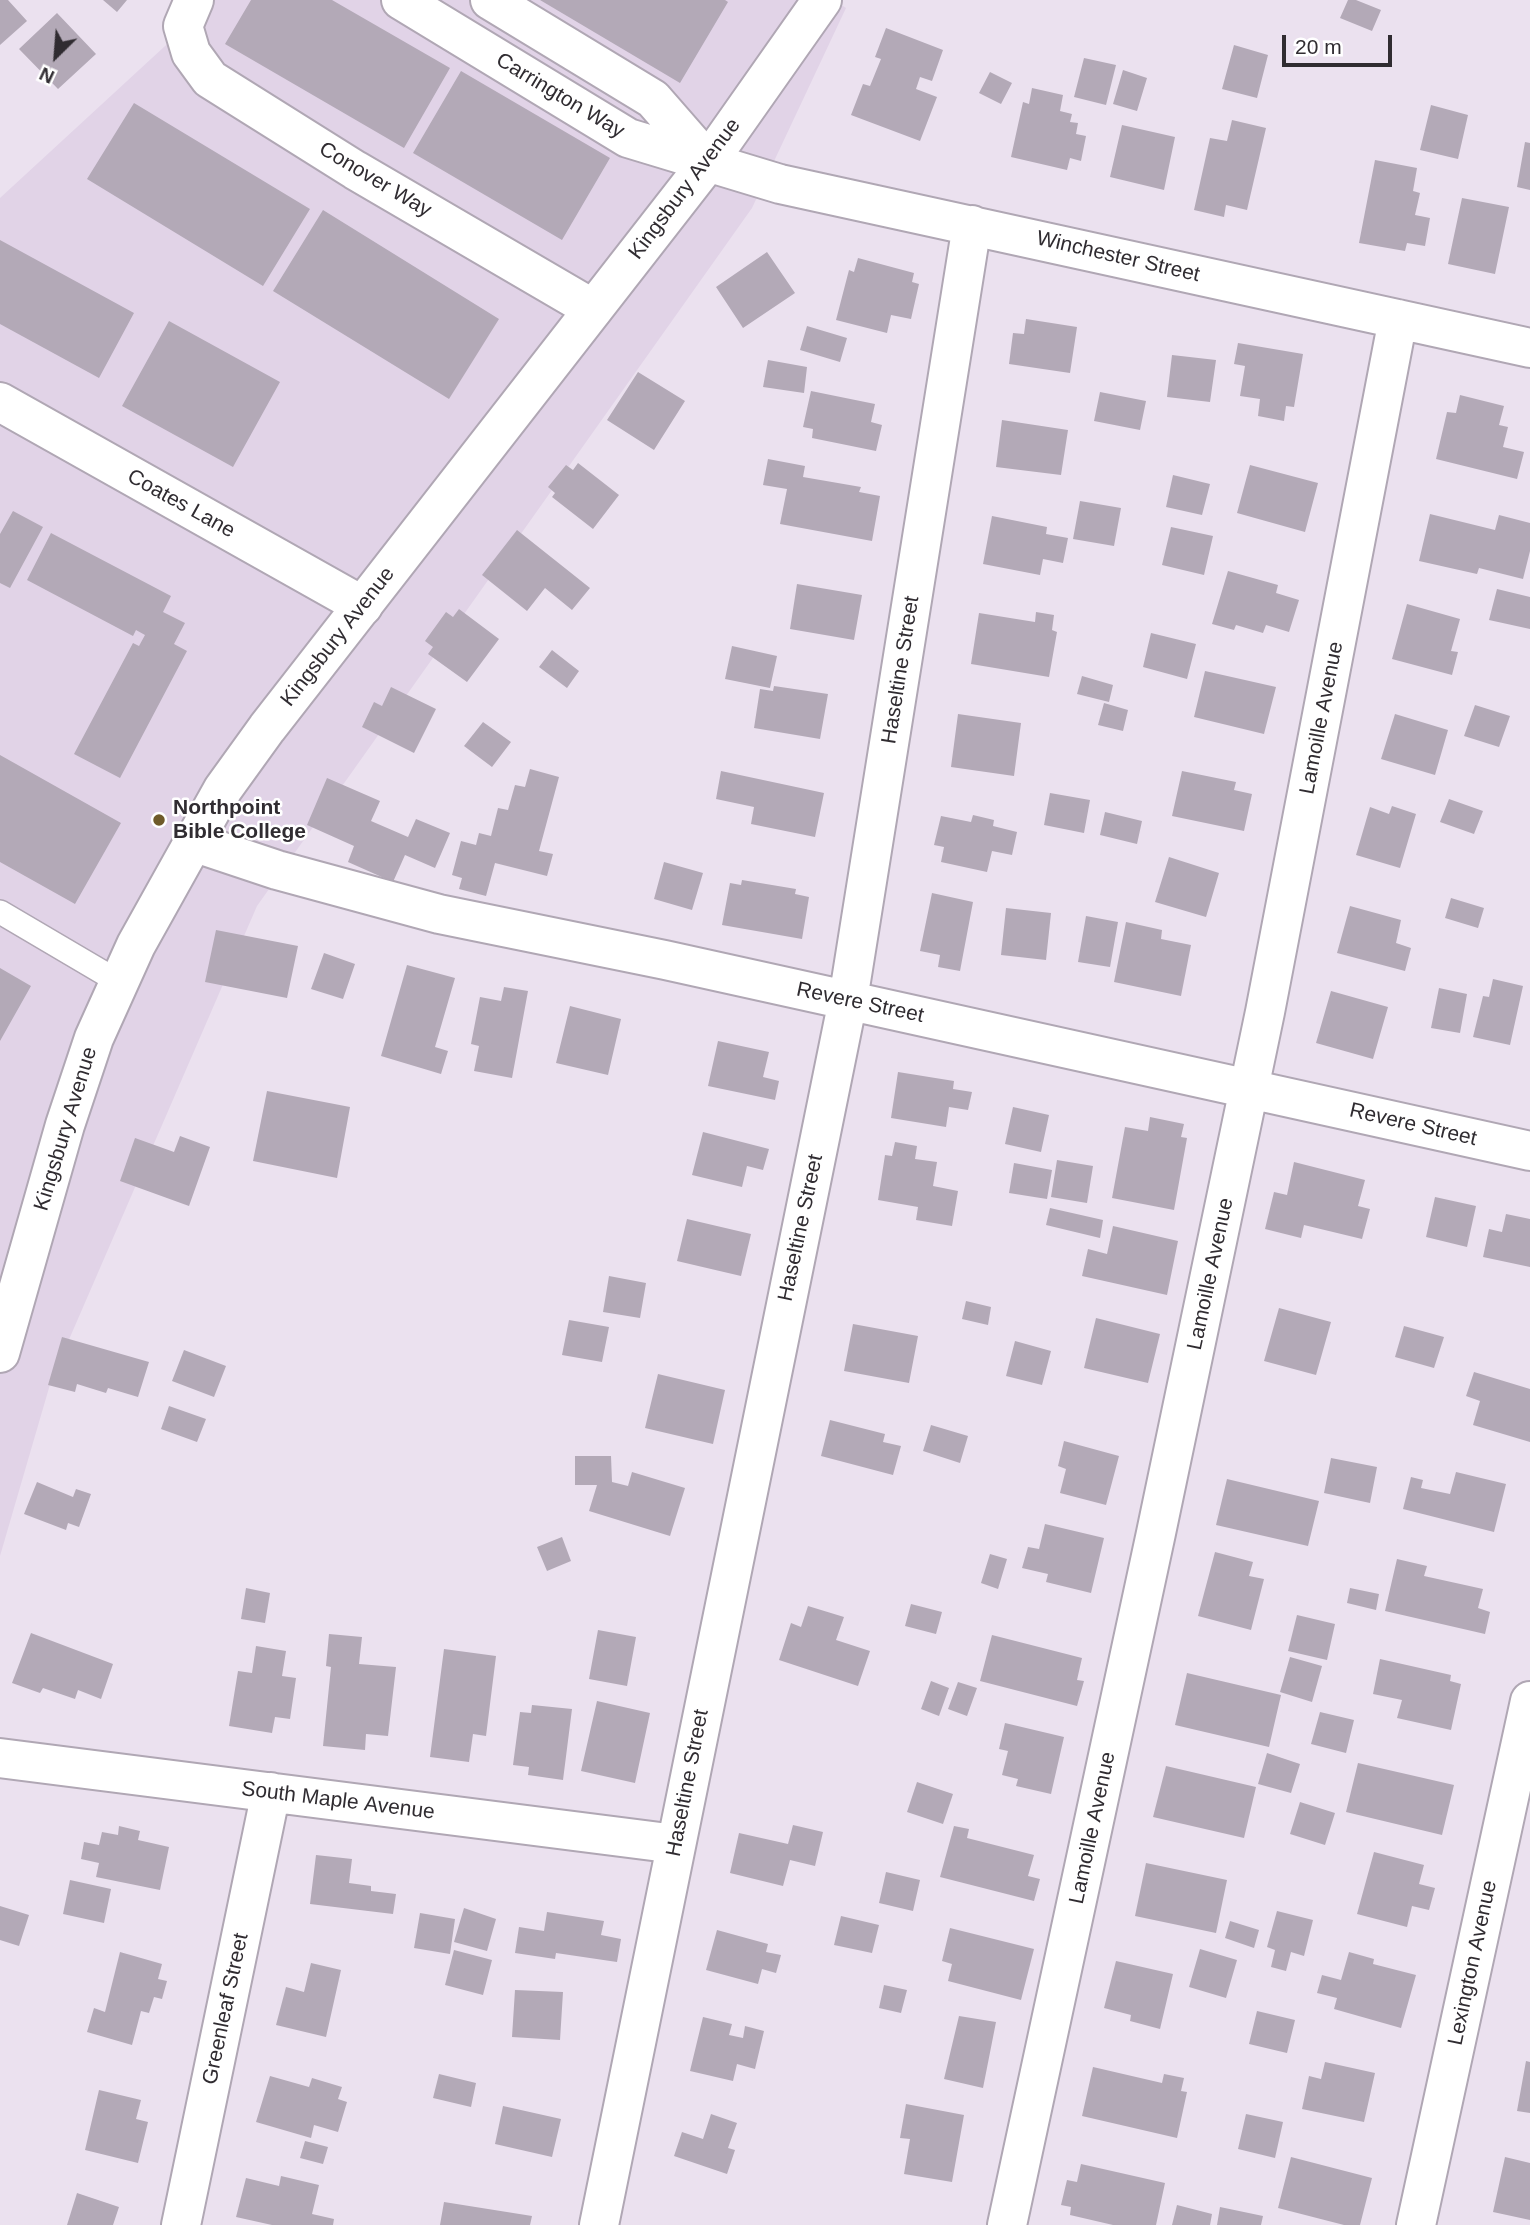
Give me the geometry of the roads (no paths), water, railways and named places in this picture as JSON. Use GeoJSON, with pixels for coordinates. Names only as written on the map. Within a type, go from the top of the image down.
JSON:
{"type":"FeatureCollection","features":[{"type":"Feature","properties":{"kind":"street","name":"Carrington Way"},"geometry":{"type":"LineString","coordinates":[[401,0],[628,138],[708,162]]}},
{"type":"Feature","properties":{"kind":"street"},"geometry":{"type":"LineString","coordinates":[[490,0],[653,99],[708,162]]}},
{"type":"Feature","properties":{"kind":"street","name":"Kingsbury Avenue"},"geometry":{"type":"LineString","coordinates":[[0,1353],[65,1125],[94,1038],[136,945],[223,789],[267,728],[708,162],[822,0]]}},
{"type":"Feature","properties":{"kind":"street","name":"Conover Way"},"geometry":{"type":"LineString","coordinates":[[188,13],[191,53],[210,79],[355,170],[593,309]]}},
{"type":"Feature","properties":{"kind":"street","name":"Winchester Street"},"geometry":{"type":"LineString","coordinates":[[708,162],[780,184],[1530,348]]}},
{"type":"Feature","properties":{"kind":"street","name":"Haseltine Street"},"geometry":{"type":"LineString","coordinates":[[599,2225],[848,1000],[972,225]]}},
{"type":"Feature","properties":{"kind":"street","name":"Lamoille Avenue"},"geometry":{"type":"LineString","coordinates":[[1007,2225],[1151,1560],[1249,1088],[1398,319]]}},
{"type":"Feature","properties":{"kind":"street","name":"Coates Lane"},"geometry":{"type":"LineString","coordinates":[[0,402],[363,606]]}},
{"type":"Feature","properties":{"kind":"street","name":"Revere Street"},"geometry":{"type":"LineString","coordinates":[[193,842],[277,870],[439,914],[848,1000],[1530,1151]]}},
{"type":"Feature","properties":{"kind":"street","name":"Lexington Avenue"},"geometry":{"type":"LineString","coordinates":[[1416,2225],[1530,1701]]}},
{"type":"Feature","properties":{"kind":"street","name":"South Maple Avenue"},"geometry":{"type":"LineString","coordinates":[[0,1758],[676,1844]]}},
{"type":"Feature","properties":{"kind":"street","name":"Greenleaf Street"},"geometry":{"type":"LineString","coordinates":[[181,2225],[271,1792]]}},
{"type":"Feature","properties":{"kind":"lane"},"geometry":{"type":"LineString","coordinates":[[0,912],[119,982]]}},
{"type":"Feature","properties":{"kind":"place","name":"Northpoint Bible College"},"geometry":{"type":"Point","coordinates":[159,820]}}]}
